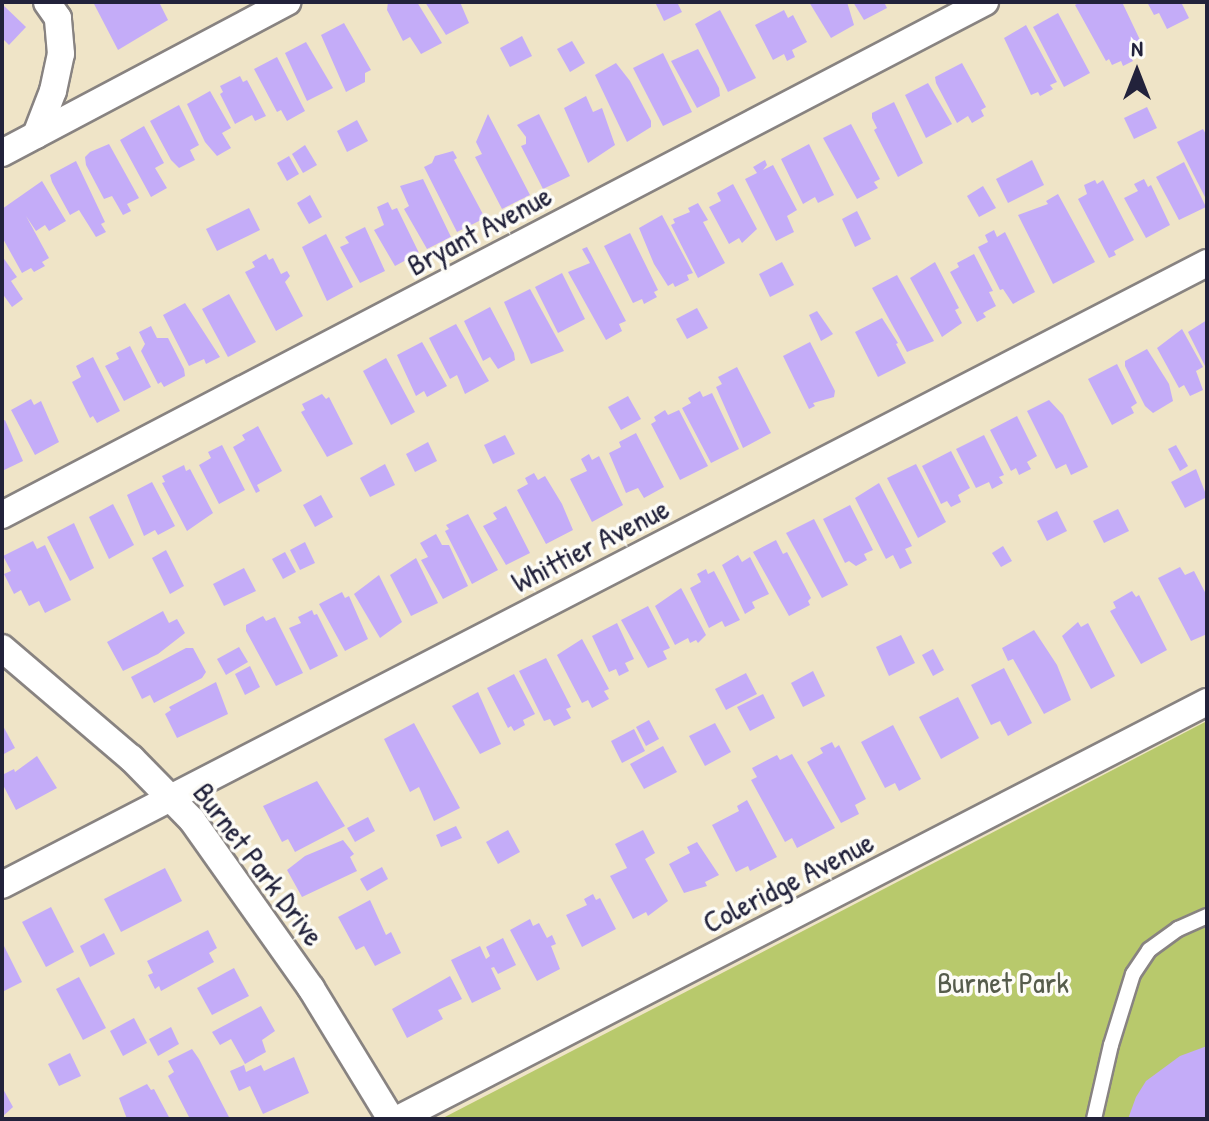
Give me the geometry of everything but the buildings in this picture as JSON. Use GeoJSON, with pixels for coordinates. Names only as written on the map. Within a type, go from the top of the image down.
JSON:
{"type":"FeatureCollection","features":[{"type":"Feature","properties":{"kind":"street"},"geometry":{"type":"LineString","coordinates":[[36,135],[53,91],[61,54],[58,18],[47,2]]}},
{"type":"Feature","properties":{"kind":"street"},"geometry":{"type":"LineString","coordinates":[[2,153],[287,2]]}},
{"type":"Feature","properties":{"kind":"street","name":"Bryant Avenue"},"geometry":{"type":"LineString","coordinates":[[2,515],[985,2]]}},
{"type":"Feature","properties":{"kind":"street","name":"Whittier Avenue"},"geometry":{"type":"LineString","coordinates":[[2,885],[1207,263]]}},
{"type":"Feature","properties":{"kind":"street","name":"Burnet Park Drive"},"geometry":{"type":"LineString","coordinates":[[2,648],[131,758],[192,820],[311,988],[391,1119]]}},
{"type":"Feature","properties":{"kind":"street","name":"Coleridge Avenue"},"geometry":{"type":"LineString","coordinates":[[398,1119],[1207,702]]}},
{"type":"Feature","properties":{"kind":"lane"},"geometry":{"type":"LineString","coordinates":[[1094,1119],[1111,1045],[1133,974],[1149,950],[1178,929],[1207,916]]}},
{"type":"Feature","properties":{"kind":"green space","name":"Burnet Park"},"geometry":{"type":"Polygon","coordinates":[[[1207,721],[1207,1119],[441,1119],[1207,721]]]}}]}
